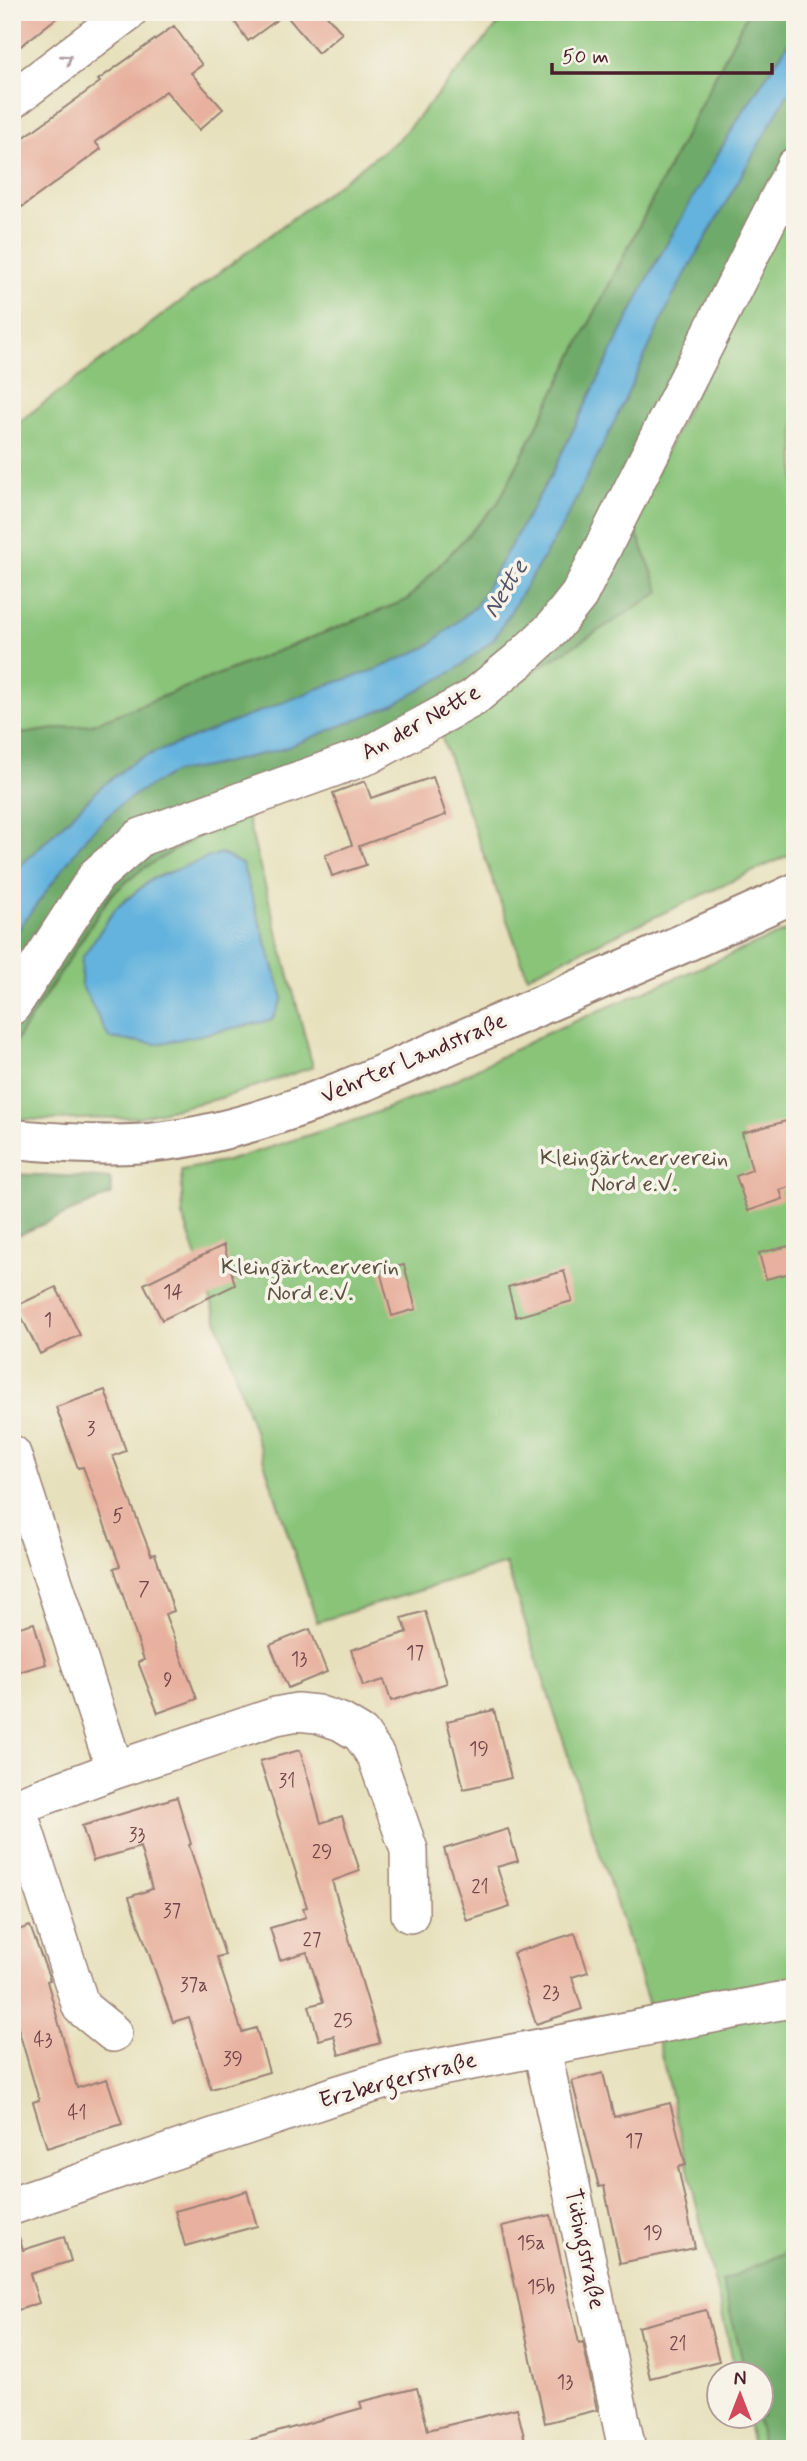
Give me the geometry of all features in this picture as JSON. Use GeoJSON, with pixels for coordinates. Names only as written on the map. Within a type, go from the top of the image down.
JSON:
{"type":"FeatureCollection","features":[{"type":"Feature","properties":{"kind":"main road","name":"Vehrter Landstraße"},"geometry":{"type":"LineString","coordinates":[[12,1139],[87,1145],[130,1145],[208,1133],[278,1114],[379,1075],[702,936],[795,893]]}},
{"type":"Feature","properties":{"kind":"street"},"geometry":{"type":"LineString","coordinates":[[12,100],[128,12]]}},
{"type":"Feature","properties":{"kind":"street","name":"An der Nette"},"geometry":{"type":"LineString","coordinates":[[12,1006],[97,875],[141,837],[369,755],[472,698],[552,629],[579,595],[795,166]]}},
{"type":"Feature","properties":{"kind":"street"},"geometry":{"type":"LineString","coordinates":[[12,1454],[115,1770]]}},
{"type":"Feature","properties":{"kind":"street"},"geometry":{"type":"LineString","coordinates":[[113,2033],[81,2007],[15,1807],[276,1716],[297,1712],[317,1714],[341,1722],[361,1734],[376,1756],[409,1850],[410,1914]]}},
{"type":"Feature","properties":{"kind":"street","name":"Erzbergerstraße"},"geometry":{"type":"LineString","coordinates":[[12,2206],[382,2081],[795,1998]]}},
{"type":"Feature","properties":{"kind":"street","name":"Tütingstraße"},"geometry":{"type":"LineString","coordinates":[[542,2049],[627,2449]]}},
{"type":"Feature","properties":{"kind":"green space"},"geometry":{"type":"Polygon","coordinates":[[[509,12],[748,12],[498,503],[407,600],[93,724],[12,735],[12,427],[399,139],[509,12]]]}},
{"type":"Feature","properties":{"kind":"green space"},"geometry":{"type":"Polygon","coordinates":[[[748,12],[795,12],[795,141],[619,488],[660,592],[439,730],[245,810],[142,869],[110,896],[12,1047],[12,735],[93,724],[407,600],[498,503],[748,12]]]}},
{"type":"Feature","properties":{"kind":"green space"},"geometry":{"type":"Polygon","coordinates":[[[795,190],[795,852],[527,976],[439,730],[632,521],[795,190]]]}},
{"type":"Feature","properties":{"kind":"green space"},"geometry":{"type":"Polygon","coordinates":[[[245,810],[313,1067],[221,1098],[138,1117],[12,1119],[12,1047],[110,896],[142,869],[245,810]]]}},
{"type":"Feature","properties":{"kind":"green space"},"geometry":{"type":"Polygon","coordinates":[[[795,927],[795,2449],[754,2449],[749,2430],[776,2430],[776,2360],[733,2360],[651,2011],[506,1564],[317,1622],[183,1216],[181,1170],[227,1161],[362,1118],[437,1089],[545,1034],[795,927]]]}},
{"type":"Feature","properties":{"kind":"green space"},"geometry":{"type":"Polygon","coordinates":[[[12,1174],[110,1178],[112,1194],[12,1238],[12,1174]]]}},
{"type":"Feature","properties":{"kind":"green space"},"geometry":{"type":"Polygon","coordinates":[[[795,2252],[795,2449],[764,2449],[759,2430],[776,2430],[776,2360],[743,2360],[722,2281],[784,2253],[795,2252]]]}},
{"type":"Feature","properties":{"kind":"water","name":"Nette"},"geometry":{"type":"Polygon","coordinates":[[[795,33],[795,81],[673,296],[563,525],[494,639],[457,669],[395,704],[283,749],[175,772],[139,792],[119,806],[87,836],[12,938],[12,874],[101,787],[136,760],[325,686],[378,669],[427,647],[476,606],[551,475],[653,268],[738,119],[795,33]]]}},
{"type":"Feature","properties":{"kind":"water"},"geometry":{"type":"Polygon","coordinates":[[[220,853],[242,864],[283,998],[272,1020],[157,1044],[109,1038],[81,984],[82,958],[115,909],[152,879],[220,853]]]}},
{"type":"Feature","properties":{"kind":"building"},"geometry":{"type":"Polygon","coordinates":[[[12,12],[64,12],[12,53],[12,12]]]}},
{"type":"Feature","properties":{"kind":"building"},"geometry":{"type":"Polygon","coordinates":[[[228,12],[324,12],[342,33],[318,53],[285,14],[248,41],[228,12]]]}},
{"type":"Feature","properties":{"kind":"building"},"geometry":{"type":"Polygon","coordinates":[[[174,26],[202,65],[191,73],[223,109],[199,130],[166,91],[95,142],[101,149],[22,207],[12,193],[12,146],[174,26]]]}},
{"type":"Feature","properties":{"kind":"building"},"geometry":{"type":"Polygon","coordinates":[[[433,777],[446,815],[359,846],[366,865],[332,876],[325,855],[352,845],[333,793],[365,781],[371,798],[433,777]]]}},
{"type":"Feature","properties":{"kind":"building"},"geometry":{"type":"Polygon","coordinates":[[[790,1120],[795,1138],[795,1185],[780,1190],[783,1199],[748,1211],[736,1176],[752,1170],[742,1133],[790,1120]]]}},
{"type":"Feature","properties":{"kind":"building"},"geometry":{"type":"Polygon","coordinates":[[[224,1245],[235,1285],[162,1320],[144,1284],[224,1245]]]}},
{"type":"Feature","properties":{"kind":"building"},"geometry":{"type":"Polygon","coordinates":[[[789,1246],[795,1272],[766,1279],[759,1253],[789,1246]]]}},
{"type":"Feature","properties":{"kind":"building"},"geometry":{"type":"Polygon","coordinates":[[[404,1265],[416,1309],[392,1316],[380,1271],[404,1265]]]}},
{"type":"Feature","properties":{"kind":"building"},"geometry":{"type":"Polygon","coordinates":[[[564,1271],[572,1301],[516,1317],[508,1287],[564,1271]]]}},
{"type":"Feature","properties":{"kind":"building"},"geometry":{"type":"Polygon","coordinates":[[[56,1287],[80,1335],[40,1354],[16,1306],[56,1287]]]}},
{"type":"Feature","properties":{"kind":"building"},"geometry":{"type":"Polygon","coordinates":[[[105,1390],[126,1451],[113,1456],[151,1555],[155,1554],[174,1611],[165,1614],[197,1699],[158,1713],[138,1662],[144,1660],[114,1568],[120,1566],[83,1467],[78,1468],[56,1407],[105,1390]]]}},
{"type":"Feature","properties":{"kind":"building"},"geometry":{"type":"Polygon","coordinates":[[[425,1611],[447,1683],[391,1701],[384,1680],[363,1686],[351,1650],[407,1632],[402,1618],[425,1611]]]}},
{"type":"Feature","properties":{"kind":"building"},"geometry":{"type":"Polygon","coordinates":[[[34,1623],[46,1664],[12,1674],[12,1629],[34,1623]]]}},
{"type":"Feature","properties":{"kind":"building"},"geometry":{"type":"Polygon","coordinates":[[[310,1629],[327,1672],[288,1688],[270,1645],[310,1629]]]}},
{"type":"Feature","properties":{"kind":"building"},"geometry":{"type":"Polygon","coordinates":[[[494,1710],[511,1778],[464,1789],[447,1721],[494,1710]]]}},
{"type":"Feature","properties":{"kind":"building"},"geometry":{"type":"Polygon","coordinates":[[[300,1750],[321,1823],[342,1816],[360,1871],[332,1881],[380,2043],[339,2055],[334,2036],[319,2040],[309,2006],[323,2002],[307,1952],[280,1960],[270,1928],[306,1917],[303,1908],[307,1907],[260,1761],[300,1750]]]}},
{"type":"Feature","properties":{"kind":"building"},"geometry":{"type":"Polygon","coordinates":[[[177,1797],[191,1844],[189,1845],[225,1955],[217,1957],[242,2032],[256,2028],[269,2072],[211,2089],[189,2017],[173,2022],[129,1897],[152,1889],[140,1847],[93,1861],[82,1826],[177,1797]]]}},
{"type":"Feature","properties":{"kind":"building"},"geometry":{"type":"Polygon","coordinates":[[[508,1829],[518,1861],[497,1867],[510,1907],[467,1921],[444,1849],[508,1829]]]}},
{"type":"Feature","properties":{"kind":"building"},"geometry":{"type":"Polygon","coordinates":[[[30,1926],[50,1980],[47,1981],[77,2088],[107,2079],[122,2124],[47,2148],[33,2102],[39,2100],[12,2007],[12,1932],[30,1926]]]}},
{"type":"Feature","properties":{"kind":"building"},"geometry":{"type":"Polygon","coordinates":[[[575,1933],[588,1972],[572,1977],[582,2009],[536,2024],[513,1953],[575,1933]]]}},
{"type":"Feature","properties":{"kind":"building"},"geometry":{"type":"Polygon","coordinates":[[[603,2073],[614,2117],[670,2103],[686,2165],[678,2167],[695,2248],[620,2263],[604,2186],[599,2187],[572,2081],[603,2073]]]}},
{"type":"Feature","properties":{"kind":"building"},"geometry":{"type":"Polygon","coordinates":[[[247,2191],[257,2226],[185,2246],[175,2211],[247,2191]]]}},
{"type":"Feature","properties":{"kind":"building"},"geometry":{"type":"Polygon","coordinates":[[[551,2215],[579,2343],[583,2342],[597,2410],[545,2423],[502,2226],[551,2215]]]}},
{"type":"Feature","properties":{"kind":"building"},"geometry":{"type":"Polygon","coordinates":[[[18,2234],[23,2250],[64,2237],[71,2261],[30,2274],[39,2303],[12,2312],[12,2235],[18,2234]]]}},
{"type":"Feature","properties":{"kind":"building"},"geometry":{"type":"Polygon","coordinates":[[[706,2310],[719,2360],[706,2360],[706,2364],[650,2378],[638,2327],[706,2310]]]}},
{"type":"Feature","properties":{"kind":"building"},"geometry":{"type":"Polygon","coordinates":[[[417,2388],[428,2430],[517,2408],[527,2449],[243,2449],[242,2442],[362,2408],[360,2402],[417,2388]]]}},
{"type":"Feature","properties":{"kind":"park label","name":"Kleingärtnerverein Nord e.V."},"geometry":{"type":"Point","coordinates":[634,1172]}},
{"type":"Feature","properties":{"kind":"park label","name":"Kleingärtnerverin Nord e.V."},"geometry":{"type":"Point","coordinates":[310,1281]}}]}
